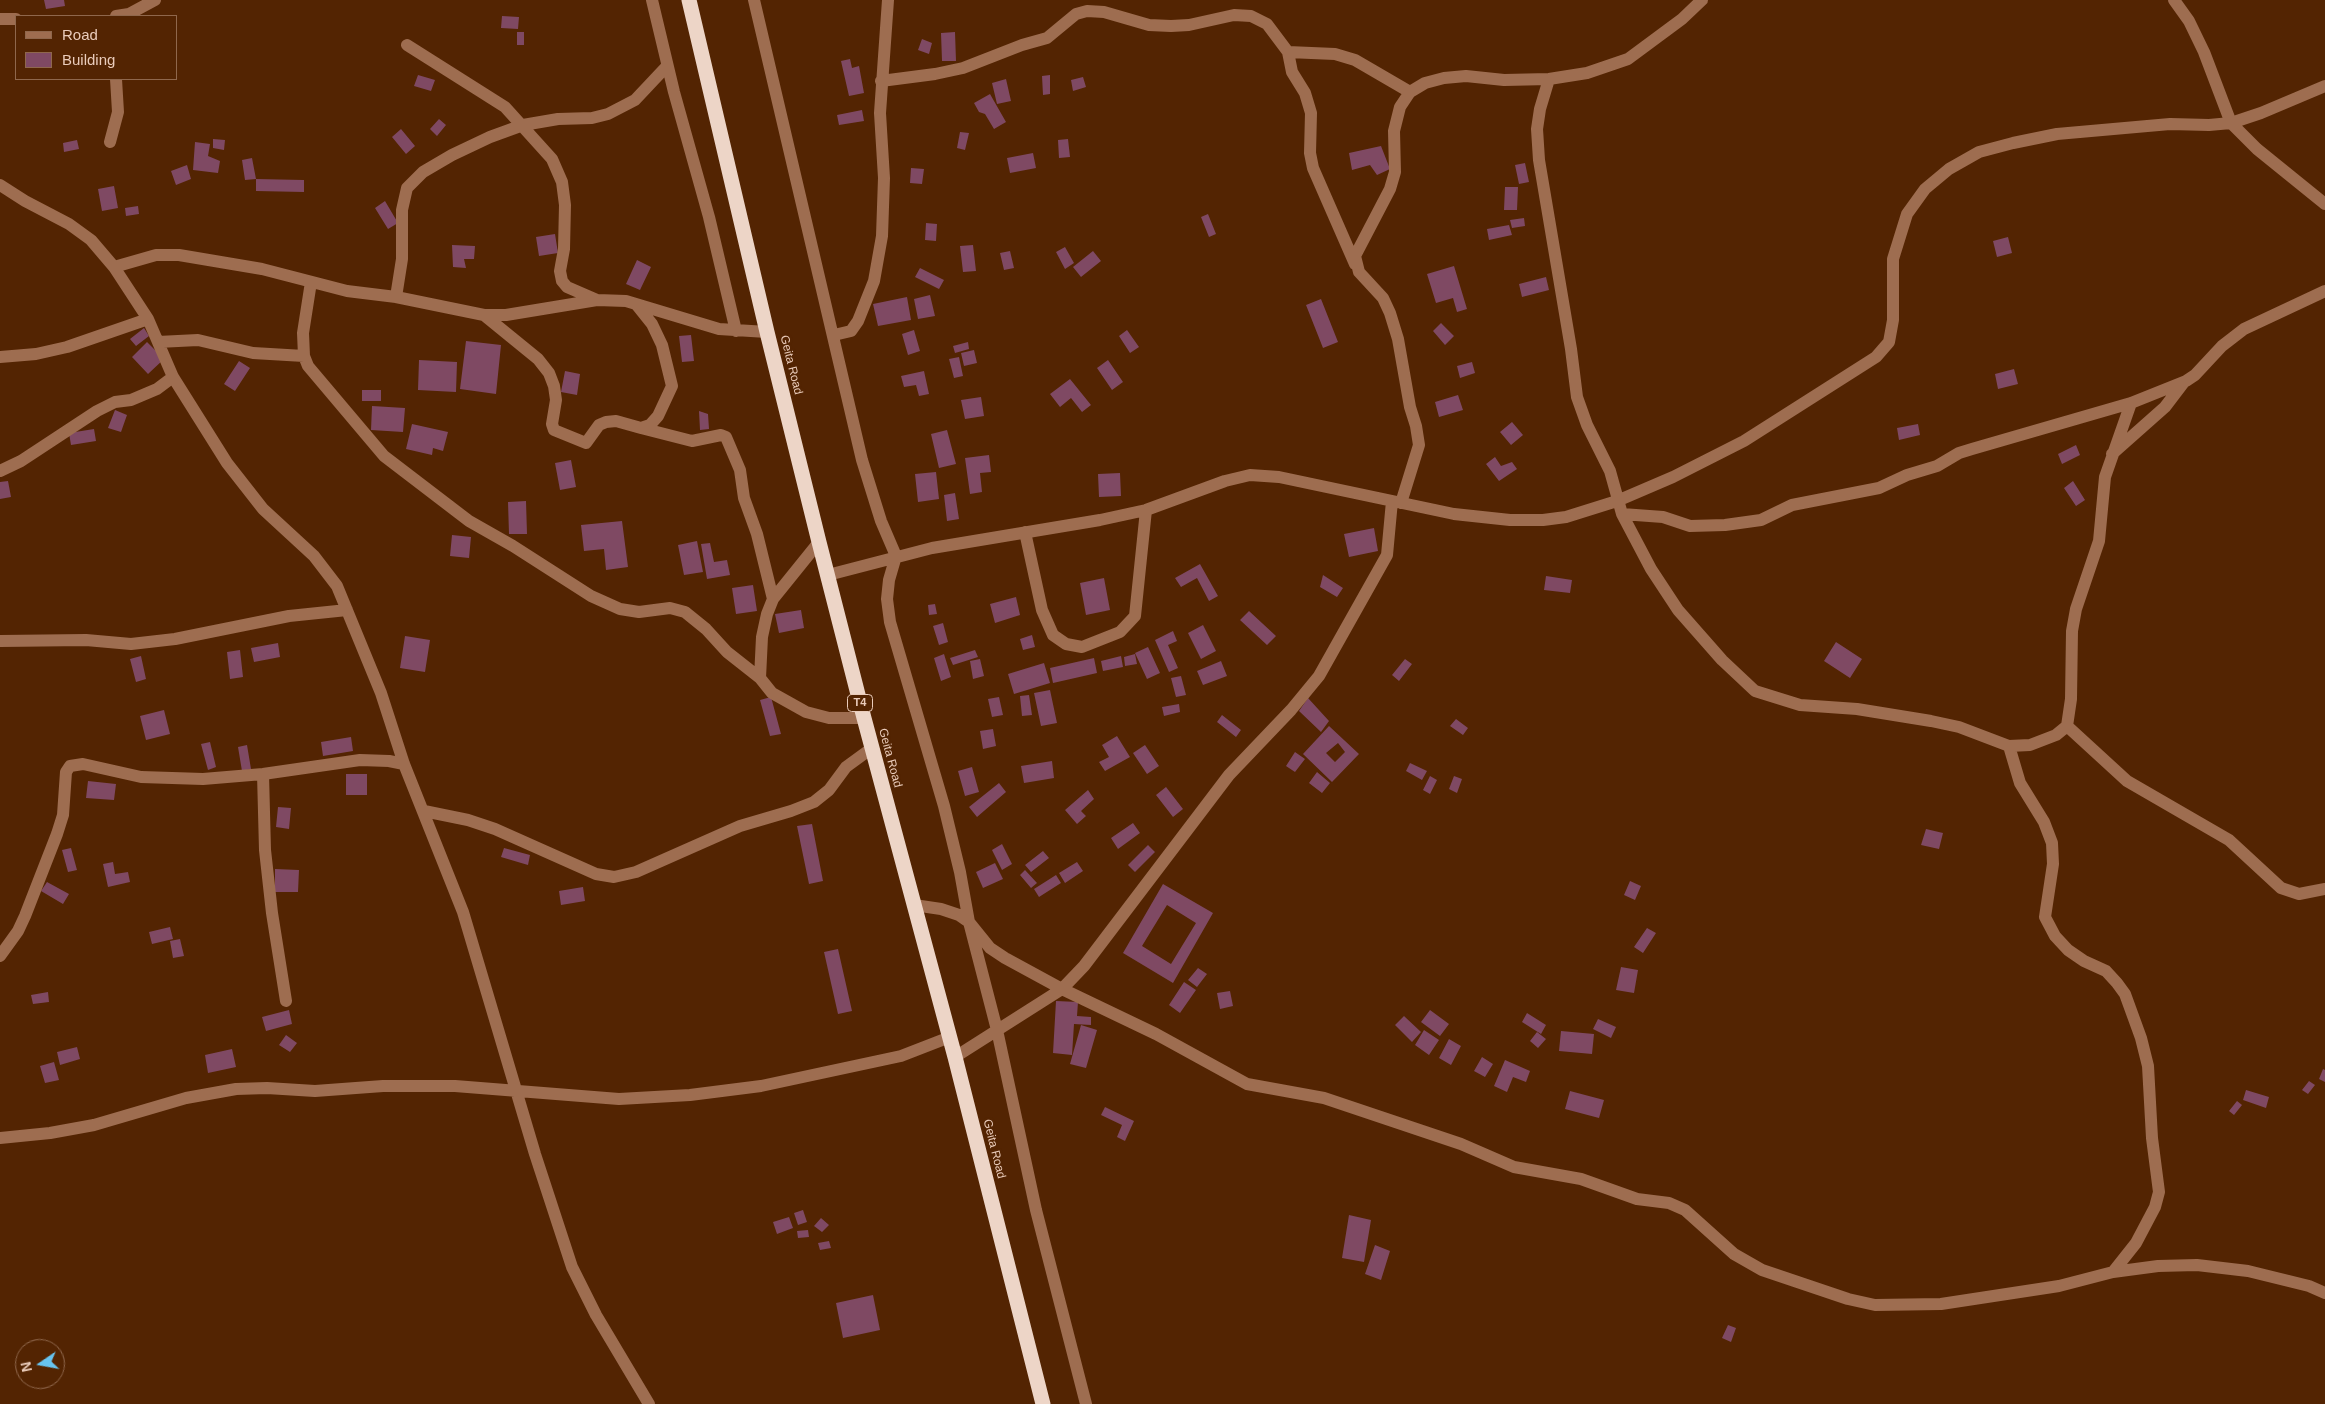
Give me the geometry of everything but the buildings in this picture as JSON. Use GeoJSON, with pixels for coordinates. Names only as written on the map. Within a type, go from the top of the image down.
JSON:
{"type":"FeatureCollection","features":[{"type":"Feature","properties":{"kind":"highway","name":"Geita Road"},"geometry":{"type":"LineString","coordinates":[[689,0],[767,332],[864,718],[950,1037],[1043,1404]]}},
{"type":"Feature","properties":{"kind":"street"},"geometry":{"type":"LineString","coordinates":[[122,15],[129,14],[155,0]]}},
{"type":"Feature","properties":{"kind":"street"},"geometry":{"type":"LineString","coordinates":[[652,0],[667,66],[710,217],[736,331]]}},
{"type":"Feature","properties":{"kind":"street"},"geometry":{"type":"LineString","coordinates":[[754,0],[869,487],[896,556],[889,580],[887,599],[890,622],[944,806],[969,922],[997,1030],[1036,1210],[1086,1404]]}},
{"type":"Feature","properties":{"kind":"street"},"geometry":{"type":"LineString","coordinates":[[834,335],[845,333],[855,327],[874,281],[882,236],[881,81],[888,0]]}},
{"type":"Feature","properties":{"kind":"street"},"geometry":{"type":"LineString","coordinates":[[1356,264],[1355,256],[1358,248],[1383,206],[1390,189],[1395,172],[1396,120],[1400,107],[1410,92],[1425,83],[1444,78],[1466,76],[1504,80],[1549,79],[1587,73],[1628,59],[1682,19],[1702,0]]}},
{"type":"Feature","properties":{"kind":"street"},"geometry":{"type":"LineString","coordinates":[[2174,0],[2189,21],[2204,52],[2231,123],[2263,154],[2325,204]]}},
{"type":"Feature","properties":{"kind":"street"},"geometry":{"type":"LineString","coordinates":[[881,81],[935,74],[984,61],[1022,45],[1047,38],[1068,19],[1087,11],[1104,12],[1150,25],[1188,25],[1234,15],[1251,16],[1267,24],[1288,52],[1292,72],[1305,93],[1311,113],[1310,153],[1313,168],[1359,272],[1383,298],[1390,313],[1398,339],[1419,445],[1396,502],[1387,555],[1319,676],[1291,710],[1229,775],[1109,936],[1062,989],[955,1057]]}},
{"type":"Feature","properties":{"kind":"street"},"geometry":{"type":"LineString","coordinates":[[0,19],[15,18]]}},
{"type":"Feature","properties":{"kind":"street"},"geometry":{"type":"LineString","coordinates":[[407,45],[505,107],[552,159],[562,182],[566,222],[560,272],[562,281],[567,286],[597,300]]}},
{"type":"Feature","properties":{"kind":"street"},"geometry":{"type":"LineString","coordinates":[[1288,52],[1334,54],[1355,60],[1410,92]]}},
{"type":"Feature","properties":{"kind":"street"},"geometry":{"type":"LineString","coordinates":[[396,297],[402,259],[402,210],[407,188],[423,172],[452,154],[523,125],[558,119],[592,118],[608,114],[635,100],[667,66]]}},
{"type":"Feature","properties":{"kind":"street"},"geometry":{"type":"LineString","coordinates":[[1549,79],[1536,129],[1539,160],[1577,397],[1587,425],[1610,471],[1622,514],[1650,569],[1678,610],[1722,660],[1754,691],[1800,705],[1857,709],[1959,727],[2009,746],[2030,745],[2056,735],[2067,726],[2071,699],[2072,631],[2076,609],[2099,541],[2102,493],[2112,454],[2131,403]]}},
{"type":"Feature","properties":{"kind":"street"},"geometry":{"type":"LineString","coordinates":[[110,142],[118,112],[116,80]]}},
{"type":"Feature","properties":{"kind":"street"},"geometry":{"type":"LineString","coordinates":[[828,575],[896,556],[1100,520],[1146,510],[1225,481],[1250,475],[1279,477],[1454,514],[1510,520],[1543,520],[1566,517],[1617,501],[1673,477],[1744,442],[1876,357],[1889,342],[1893,320],[1893,259],[1907,214],[1925,188],[1949,169],[1979,152],[2013,142],[2057,134],[2170,124],[2209,125],[2231,123],[2261,113],[2325,86]]}},
{"type":"Feature","properties":{"kind":"street"},"geometry":{"type":"LineString","coordinates":[[0,185],[25,201],[70,224],[90,240],[114,267],[148,319],[173,377],[227,462],[277,524],[314,556],[326,570],[348,610],[384,702],[404,764],[463,912],[515,1090],[572,1267],[596,1315],[649,1404]]}},
{"type":"Feature","properties":{"kind":"street"},"geometry":{"type":"LineString","coordinates":[[114,267],[156,255],[179,255],[262,269],[348,291],[396,297],[484,315],[506,315],[597,300],[626,301],[697,324],[736,331],[767,332]]}},
{"type":"Feature","properties":{"kind":"street"},"geometry":{"type":"LineString","coordinates":[[311,282],[303,333],[304,356],[308,366],[384,456],[469,521],[513,546],[590,596],[620,609],[639,612],[670,608],[685,612],[706,628],[727,652],[760,678],[772,693],[806,712],[829,718],[864,718]]}},
{"type":"Feature","properties":{"kind":"street"},"geometry":{"type":"LineString","coordinates":[[1622,514],[1663,516],[1690,526],[1726,525],[1761,520],[1792,506],[1880,488],[1907,475],[1937,466],[1959,453],[2131,403],[2186,381],[2195,375],[2222,346],[2244,329],[2325,291]]}},
{"type":"Feature","properties":{"kind":"street"},"geometry":{"type":"LineString","coordinates":[[636,304],[652,324],[662,345],[672,386],[658,416],[650,425],[641,428]]}},
{"type":"Feature","properties":{"kind":"street"},"geometry":{"type":"LineString","coordinates":[[484,315],[538,359],[549,373],[554,386],[555,408],[552,424],[556,432],[570,435],[586,443],[599,425],[616,421],[692,441],[721,435],[726,437],[740,470],[744,498],[757,534],[773,599]]}},
{"type":"Feature","properties":{"kind":"street"},"geometry":{"type":"LineString","coordinates":[[0,357],[36,354],[67,347],[148,319]]}},
{"type":"Feature","properties":{"kind":"street"},"geometry":{"type":"LineString","coordinates":[[158,342],[198,340],[253,353],[276,356],[304,356]]}},
{"type":"Feature","properties":{"kind":"street"},"geometry":{"type":"LineString","coordinates":[[0,471],[21,461],[97,411],[116,402],[157,390],[173,377]]}},
{"type":"Feature","properties":{"kind":"street"},"geometry":{"type":"LineString","coordinates":[[2112,454],[2165,407],[2186,381]]}},
{"type":"Feature","properties":{"kind":"street"},"geometry":{"type":"LineString","coordinates":[[1025,532],[1042,610],[1053,635],[1066,644],[1082,647],[1120,632],[1135,616],[1146,510]]}},
{"type":"Feature","properties":{"kind":"street"},"geometry":{"type":"LineString","coordinates":[[760,678],[762,637],[767,614],[773,599],[820,542]]}},
{"type":"Feature","properties":{"kind":"street"},"geometry":{"type":"LineString","coordinates":[[0,641],[86,640],[132,644],[175,640],[289,616],[348,610]]}},
{"type":"Feature","properties":{"kind":"street"},"geometry":{"type":"LineString","coordinates":[[2067,726],[2127,781],[2229,840],[2282,888],[2299,894],[2325,889]]}},
{"type":"Feature","properties":{"kind":"street"},"geometry":{"type":"LineString","coordinates":[[2009,746],[2020,783],[2044,822],[2052,843],[2053,864],[2045,917],[2055,936],[2068,950],[2084,961],[2106,970],[2117,983],[2124,994],[2141,1038],[2148,1066],[2152,1138],[2159,1192],[2155,1207],[2136,1243],[2113,1272]]}},
{"type":"Feature","properties":{"kind":"street"},"geometry":{"type":"LineString","coordinates":[[424,811],[468,820],[495,829],[596,874],[614,877],[636,872],[740,826],[792,811],[814,802],[828,790],[846,768],[872,748]]}},
{"type":"Feature","properties":{"kind":"street"},"geometry":{"type":"LineString","coordinates":[[0,956],[26,916],[57,834],[62,815],[66,772],[70,766],[83,764],[141,777],[203,779],[263,774],[360,760],[389,761],[404,764]]}},
{"type":"Feature","properties":{"kind":"street"},"geometry":{"type":"LineString","coordinates":[[263,774],[265,850],[272,914],[286,1001]]}},
{"type":"Feature","properties":{"kind":"street"},"geometry":{"type":"LineString","coordinates":[[914,905],[941,909],[959,915],[969,922],[990,948],[1005,958],[1062,989],[1156,1034],[1247,1084],[1324,1098],[1461,1144],[1514,1167],[1581,1179],[1637,1200],[1670,1203],[1700,1222],[1734,1254],[1762,1270],[1848,1299],[1875,1306],[1940,1304],[2059,1286],[2113,1272],[2158,1266],[2197,1265],[2248,1271],[2309,1286],[2325,1293]]}},
{"type":"Feature","properties":{"kind":"street"},"geometry":{"type":"LineString","coordinates":[[0,1138],[50,1133],[94,1125],[186,1098],[236,1089],[267,1088],[315,1091],[382,1086],[455,1086],[515,1090],[562,1096],[619,1099],[690,1095],[761,1086],[827,1070],[901,1056],[950,1037]]}}]}
